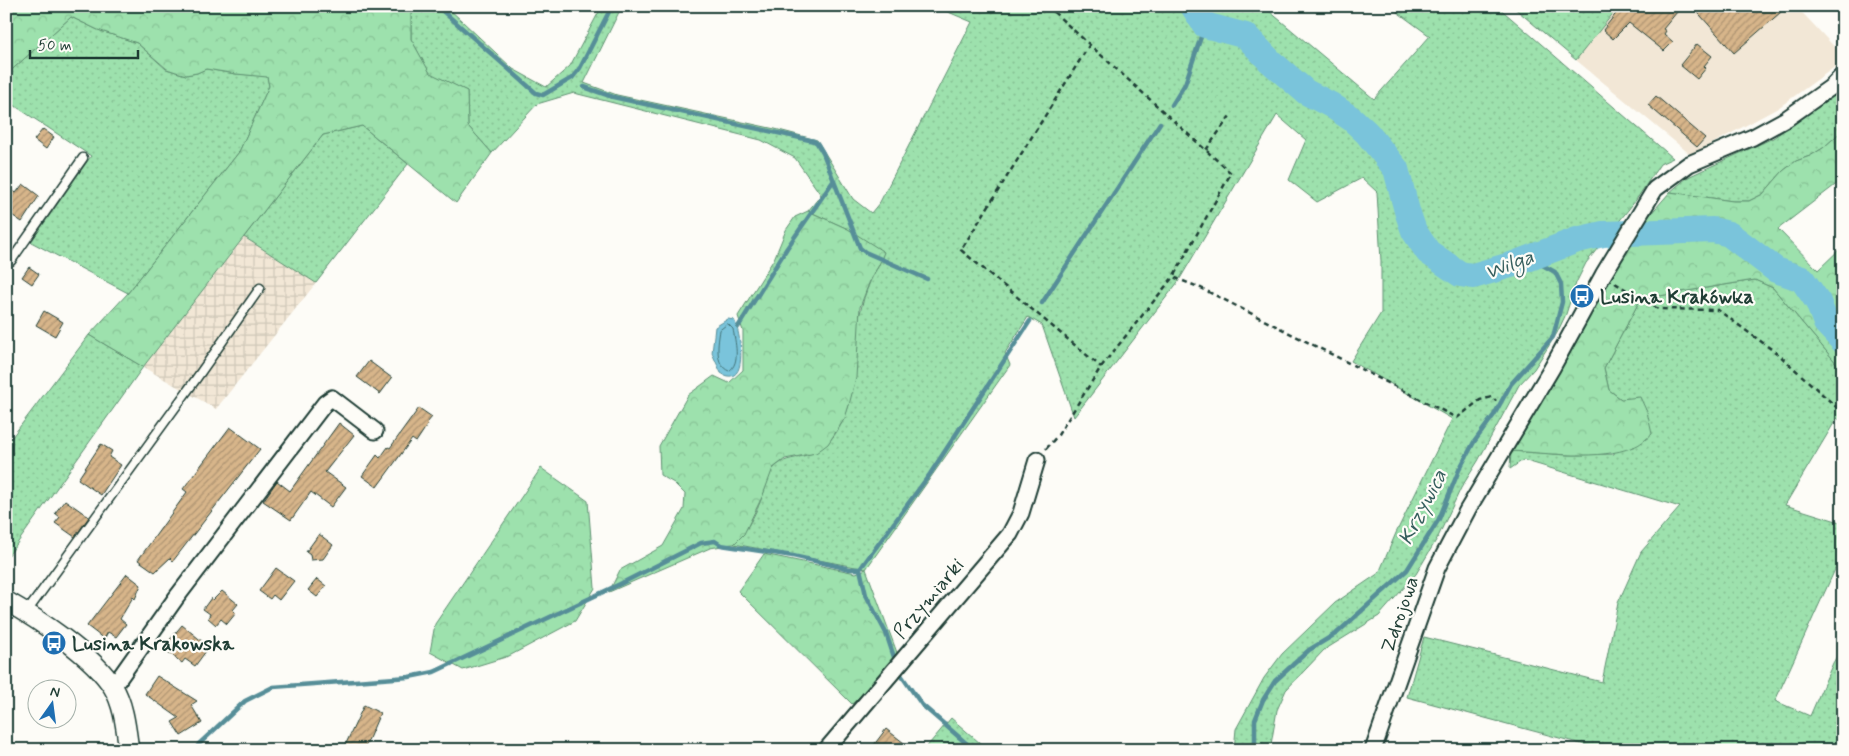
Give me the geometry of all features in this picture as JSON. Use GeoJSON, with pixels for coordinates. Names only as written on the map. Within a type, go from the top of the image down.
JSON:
{"type":"FeatureCollection","features":[{"type":"Feature","properties":{"kind":"street","name":"Zdrojowa"},"geometry":{"type":"LineString","coordinates":[[1373,750],[1437,568],[1468,509],[1552,368],[1615,254],[1655,189],[1689,164],[1753,138],[1786,119],[1830,88],[1843,75]]}},
{"type":"Feature","properties":{"kind":"street"},"geometry":{"type":"LineString","coordinates":[[113,687],[176,598],[325,402],[332,398],[375,430]]}},
{"type":"Feature","properties":{"kind":"street","name":"Przymiarki"},"geometry":{"type":"LineString","coordinates":[[826,750],[1010,534],[1022,513],[1038,460]]}},
{"type":"Feature","properties":{"kind":"street"},"geometry":{"type":"LineString","coordinates":[[6,601],[68,642],[113,687],[122,712],[129,750]]}},
{"type":"Feature","properties":{"kind":"lane"},"geometry":{"type":"LineString","coordinates":[[6,262],[11,260],[83,158]]}},
{"type":"Feature","properties":{"kind":"lane"},"geometry":{"type":"LineString","coordinates":[[26,613],[260,288]]}},
{"type":"Feature","properties":{"kind":"path"},"geometry":{"type":"LineString","coordinates":[[1038,460],[1058,435],[1101,367],[1173,277],[1231,173],[1047,6]]}},
{"type":"Feature","properties":{"kind":"path"},"geometry":{"type":"LineString","coordinates":[[1090,44],[961,250],[1101,367]]}},
{"type":"Feature","properties":{"kind":"path"},"geometry":{"type":"LineString","coordinates":[[1206,150],[1230,116]]}},
{"type":"Feature","properties":{"kind":"path"},"geometry":{"type":"LineString","coordinates":[[1603,275],[1658,309],[1718,310],[1778,354],[1843,413]]}},
{"type":"Feature","properties":{"kind":"path"},"geometry":{"type":"LineString","coordinates":[[1173,277],[1201,288],[1457,418],[1480,400],[1492,397],[1496,401]]}},
{"type":"Feature","properties":{"kind":"shaded area"},"geometry":{"type":"Polygon","coordinates":[[[1619,6],[1796,6],[1843,56],[1843,61],[1778,108],[1691,155],[1576,60],[1619,6]]]}},
{"type":"Feature","properties":{"kind":"shaded area"},"geometry":{"type":"Polygon","coordinates":[[[244,237],[316,283],[216,409],[143,367],[244,237]]]}},
{"type":"Feature","properties":{"kind":"green space"},"geometry":{"type":"Polygon","coordinates":[[[6,6],[411,6],[411,39],[430,73],[467,91],[468,126],[492,153],[456,203],[362,126],[323,135],[143,367],[89,335],[128,293],[239,152],[269,86],[267,77],[206,69],[186,75],[176,72],[167,69],[137,43],[98,30],[71,17],[6,75],[6,6]]]}},
{"type":"Feature","properties":{"kind":"green space"},"geometry":{"type":"Polygon","coordinates":[[[411,6],[446,6],[513,69],[546,87],[570,66],[602,6],[622,6],[584,83],[617,95],[775,129],[817,140],[853,199],[871,213],[880,202],[972,22],[934,6],[1263,6],[1374,99],[1430,36],[1389,6],[1497,6],[1673,158],[1660,164],[1636,200],[1586,263],[1576,283],[1566,314],[1557,333],[1534,369],[1519,385],[1478,461],[1461,488],[1438,537],[1416,574],[1379,616],[1324,650],[1286,690],[1277,710],[1270,750],[1234,750],[1236,729],[1264,678],[1282,654],[1335,603],[1379,573],[1396,533],[1452,419],[1351,361],[1381,313],[1381,261],[1377,192],[1362,178],[1317,202],[1289,180],[1306,140],[1277,115],[1178,282],[1074,417],[1042,325],[1028,317],[1005,353],[1010,365],[866,569],[734,544],[747,528],[763,495],[769,476],[778,464],[820,449],[827,444],[838,430],[849,405],[856,333],[864,298],[870,281],[879,265],[848,229],[808,211],[821,195],[795,158],[761,140],[574,93],[537,104],[492,153],[468,126],[467,91],[430,74],[411,39],[411,6]]]}},
{"type":"Feature","properties":{"kind":"green space"},"geometry":{"type":"Polygon","coordinates":[[[1512,6],[1619,6],[1576,60],[1512,6]]]}},
{"type":"Feature","properties":{"kind":"green space"},"geometry":{"type":"Polygon","coordinates":[[[71,17],[98,30],[137,43],[166,69],[186,75],[206,69],[236,74],[267,76],[269,86],[239,152],[128,293],[31,242],[91,156],[6,100],[6,75],[71,17]]]}},
{"type":"Feature","properties":{"kind":"green space"},"geometry":{"type":"Polygon","coordinates":[[[1843,89],[1843,130],[1823,148],[1810,156],[1796,161],[1783,171],[1763,194],[1749,201],[1733,201],[1670,192],[1688,177],[1773,138],[1843,89]]]}},
{"type":"Feature","properties":{"kind":"green space"},"geometry":{"type":"Polygon","coordinates":[[[362,126],[408,164],[316,283],[244,237],[323,135],[362,126]]]}},
{"type":"Feature","properties":{"kind":"green space"},"geometry":{"type":"Polygon","coordinates":[[[1843,130],[1843,179],[1778,229],[1818,270],[1843,246],[1843,371],[1773,288],[1755,280],[1640,300],[1604,368],[1609,390],[1621,399],[1640,397],[1647,412],[1652,434],[1636,446],[1605,454],[1573,455],[1511,451],[1566,358],[1634,233],[1670,192],[1733,201],[1749,201],[1763,194],[1783,171],[1796,161],[1810,156],[1823,148],[1843,130]]]}},
{"type":"Feature","properties":{"kind":"green space"},"geometry":{"type":"Polygon","coordinates":[[[808,211],[848,229],[884,252],[871,278],[860,307],[856,378],[845,418],[828,444],[816,453],[785,459],[773,468],[763,495],[744,534],[734,544],[710,548],[609,592],[620,570],[663,546],[684,509],[685,494],[674,483],[660,475],[659,446],[688,395],[714,376],[729,383],[743,370],[743,331],[738,316],[774,259],[786,230],[795,217],[808,211]]]}},
{"type":"Feature","properties":{"kind":"green space"},"geometry":{"type":"Polygon","coordinates":[[[1755,280],[1773,288],[1843,371],[1843,423],[1837,418],[1785,505],[1843,523],[1843,552],[1775,701],[1810,716],[1833,663],[1843,646],[1843,750],[1604,750],[1407,697],[1424,637],[1602,682],[1618,603],[1641,552],[1680,507],[1523,460],[1510,469],[1511,451],[1568,455],[1614,454],[1621,399],[1609,390],[1604,368],[1640,300],[1755,280]]]}},
{"type":"Feature","properties":{"kind":"green space"},"geometry":{"type":"Polygon","coordinates":[[[89,335],[143,367],[6,559],[6,445],[89,335]]]}},
{"type":"Feature","properties":{"kind":"green space"},"geometry":{"type":"Polygon","coordinates":[[[541,468],[588,501],[595,588],[575,621],[509,656],[463,670],[430,652],[435,624],[541,468]]]}},
{"type":"Feature","properties":{"kind":"green space"},"geometry":{"type":"Polygon","coordinates":[[[764,554],[856,573],[866,569],[899,658],[852,704],[738,591],[764,554]]]}},
{"type":"Feature","properties":{"kind":"green space"},"geometry":{"type":"Polygon","coordinates":[[[951,718],[988,750],[924,750],[951,718]]]}},
{"type":"Feature","properties":{"kind":"water"},"geometry":{"type":"Polygon","coordinates":[[[728,319],[734,320],[736,325],[741,353],[738,370],[734,375],[728,376],[721,373],[712,353],[715,327],[728,319]]]}},
{"type":"Feature","properties":{"kind":"building"},"geometry":{"type":"Polygon","coordinates":[[[1622,6],[1682,6],[1663,29],[1666,31],[1664,34],[1673,42],[1664,51],[1629,23],[1613,39],[1603,30],[1622,6]]]}},
{"type":"Feature","properties":{"kind":"building"},"geometry":{"type":"Polygon","coordinates":[[[1692,6],[1775,6],[1781,12],[1734,53],[1692,6]]]}},
{"type":"Feature","properties":{"kind":"building"},"geometry":{"type":"Polygon","coordinates":[[[1697,44],[1712,56],[1704,66],[1706,68],[1697,79],[1680,65],[1697,44]]]}},
{"type":"Feature","properties":{"kind":"building"},"geometry":{"type":"Polygon","coordinates":[[[1656,96],[1705,138],[1697,147],[1648,105],[1656,96]]]}},
{"type":"Feature","properties":{"kind":"building"},"geometry":{"type":"Polygon","coordinates":[[[43,129],[54,137],[46,149],[34,140],[43,129]]]}},
{"type":"Feature","properties":{"kind":"building"},"geometry":{"type":"Polygon","coordinates":[[[23,184],[39,196],[22,222],[6,211],[6,195],[11,189],[16,193],[23,184]]]}},
{"type":"Feature","properties":{"kind":"building"},"geometry":{"type":"Polygon","coordinates":[[[29,267],[39,274],[32,284],[22,277],[29,267]]]}},
{"type":"Feature","properties":{"kind":"building"},"geometry":{"type":"Polygon","coordinates":[[[44,311],[63,322],[55,336],[36,325],[44,311]]]}},
{"type":"Feature","properties":{"kind":"building"},"geometry":{"type":"Polygon","coordinates":[[[369,361],[392,378],[380,394],[357,377],[369,361]]]}},
{"type":"Feature","properties":{"kind":"building"},"geometry":{"type":"Polygon","coordinates":[[[419,408],[432,417],[416,442],[412,439],[377,487],[362,476],[377,455],[380,458],[388,447],[390,448],[419,408]]]}},
{"type":"Feature","properties":{"kind":"building"},"geometry":{"type":"Polygon","coordinates":[[[339,423],[354,435],[325,472],[346,487],[331,507],[311,492],[291,520],[263,501],[277,481],[290,491],[339,423]]]}},
{"type":"Feature","properties":{"kind":"building"},"geometry":{"type":"Polygon","coordinates":[[[230,427],[260,449],[173,561],[170,558],[155,572],[138,560],[187,492],[183,489],[230,427]]]}},
{"type":"Feature","properties":{"kind":"building"},"geometry":{"type":"Polygon","coordinates":[[[101,444],[112,451],[109,457],[121,465],[101,495],[78,479],[101,444]]]}},
{"type":"Feature","properties":{"kind":"building"},"geometry":{"type":"Polygon","coordinates":[[[65,500],[89,517],[75,537],[55,523],[60,517],[55,513],[65,500]]]}},
{"type":"Feature","properties":{"kind":"building"},"geometry":{"type":"Polygon","coordinates":[[[319,534],[333,545],[323,559],[311,560],[310,555],[306,552],[319,534]]]}},
{"type":"Feature","properties":{"kind":"building"},"geometry":{"type":"Polygon","coordinates":[[[276,568],[294,581],[279,600],[273,595],[270,599],[259,591],[276,568]]]}},
{"type":"Feature","properties":{"kind":"building"},"geometry":{"type":"Polygon","coordinates":[[[127,574],[141,585],[135,599],[133,597],[120,619],[126,624],[116,637],[108,632],[104,639],[87,626],[127,574]]]}},
{"type":"Feature","properties":{"kind":"building"},"geometry":{"type":"Polygon","coordinates":[[[317,579],[326,586],[317,597],[308,590],[317,579]]]}},
{"type":"Feature","properties":{"kind":"building"},"geometry":{"type":"Polygon","coordinates":[[[222,591],[238,604],[233,610],[236,613],[227,624],[221,619],[216,625],[208,618],[210,614],[203,609],[211,598],[213,600],[222,591]]]}},
{"type":"Feature","properties":{"kind":"building"},"geometry":{"type":"Polygon","coordinates":[[[182,625],[209,647],[195,666],[185,659],[182,663],[163,648],[182,625]]]}},
{"type":"Feature","properties":{"kind":"building"},"geometry":{"type":"Polygon","coordinates":[[[157,676],[197,701],[191,705],[202,723],[181,736],[172,722],[179,718],[145,694],[157,676]]]}},
{"type":"Feature","properties":{"kind":"building"},"geometry":{"type":"Polygon","coordinates":[[[364,705],[380,713],[364,750],[343,750],[364,705]]]}},
{"type":"Feature","properties":{"kind":"building"},"geometry":{"type":"Polygon","coordinates":[[[886,729],[913,750],[870,750],[886,729]]]}},
{"type":"Feature","properties":{"kind":"waterway"},"geometry":{"type":"LineString","coordinates":[[437,6],[536,93],[543,95],[572,78],[580,68],[612,6]]}},
{"type":"Feature","properties":{"kind":"waterway","name":"Wilga"},"geometry":{"type":"LineString","coordinates":[[1193,6],[1205,25],[1246,36],[1270,61],[1306,92],[1352,119],[1367,133],[1396,169],[1414,231],[1428,252],[1460,274],[1473,276],[1514,264],[1577,240],[1603,234],[1713,230],[1729,234],[1776,270],[1802,279],[1818,302],[1826,323],[1843,341]]}},
{"type":"Feature","properties":{"kind":"waterway"},"geometry":{"type":"LineString","coordinates":[[1172,105],[1185,84],[1205,25]]}},
{"type":"Feature","properties":{"kind":"waterway"},"geometry":{"type":"LineString","coordinates":[[584,87],[613,97],[814,141],[823,153],[860,248],[865,252],[927,279]]}},
{"type":"Feature","properties":{"kind":"waterway"},"geometry":{"type":"LineString","coordinates":[[1042,303],[1160,123]]}},
{"type":"Feature","properties":{"kind":"waterway"},"geometry":{"type":"LineString","coordinates":[[738,327],[787,248],[834,180]]}},
{"type":"Feature","properties":{"kind":"waterway","name":"Krzywica"},"geometry":{"type":"LineString","coordinates":[[1255,750],[1255,720],[1263,700],[1275,681],[1309,650],[1337,633],[1407,570],[1439,519],[1459,470],[1474,442],[1494,415],[1511,384],[1553,337],[1562,302],[1561,284],[1555,272],[1530,256]]}},
{"type":"Feature","properties":{"kind":"waterway"},"geometry":{"type":"LineString","coordinates":[[895,660],[886,633],[866,595],[860,569],[930,474],[1030,321]]}},
{"type":"Feature","properties":{"kind":"waterway"},"geometry":{"type":"LineString","coordinates":[[195,750],[245,701],[273,687],[409,677],[434,672],[620,584],[701,543],[715,541],[721,545],[793,556],[850,569],[860,569]]}},
{"type":"Feature","properties":{"kind":"waterway"},"geometry":{"type":"LineString","coordinates":[[899,672],[922,705],[974,750]]}},
{"type":"Feature","properties":{"kind":"place","name":"Lusina Krakówka"},"geometry":{"type":"Point","coordinates":[1582,296]}},
{"type":"Feature","properties":{"kind":"place","name":"Lusina Krakowska"},"geometry":{"type":"Point","coordinates":[54,643]}}]}
